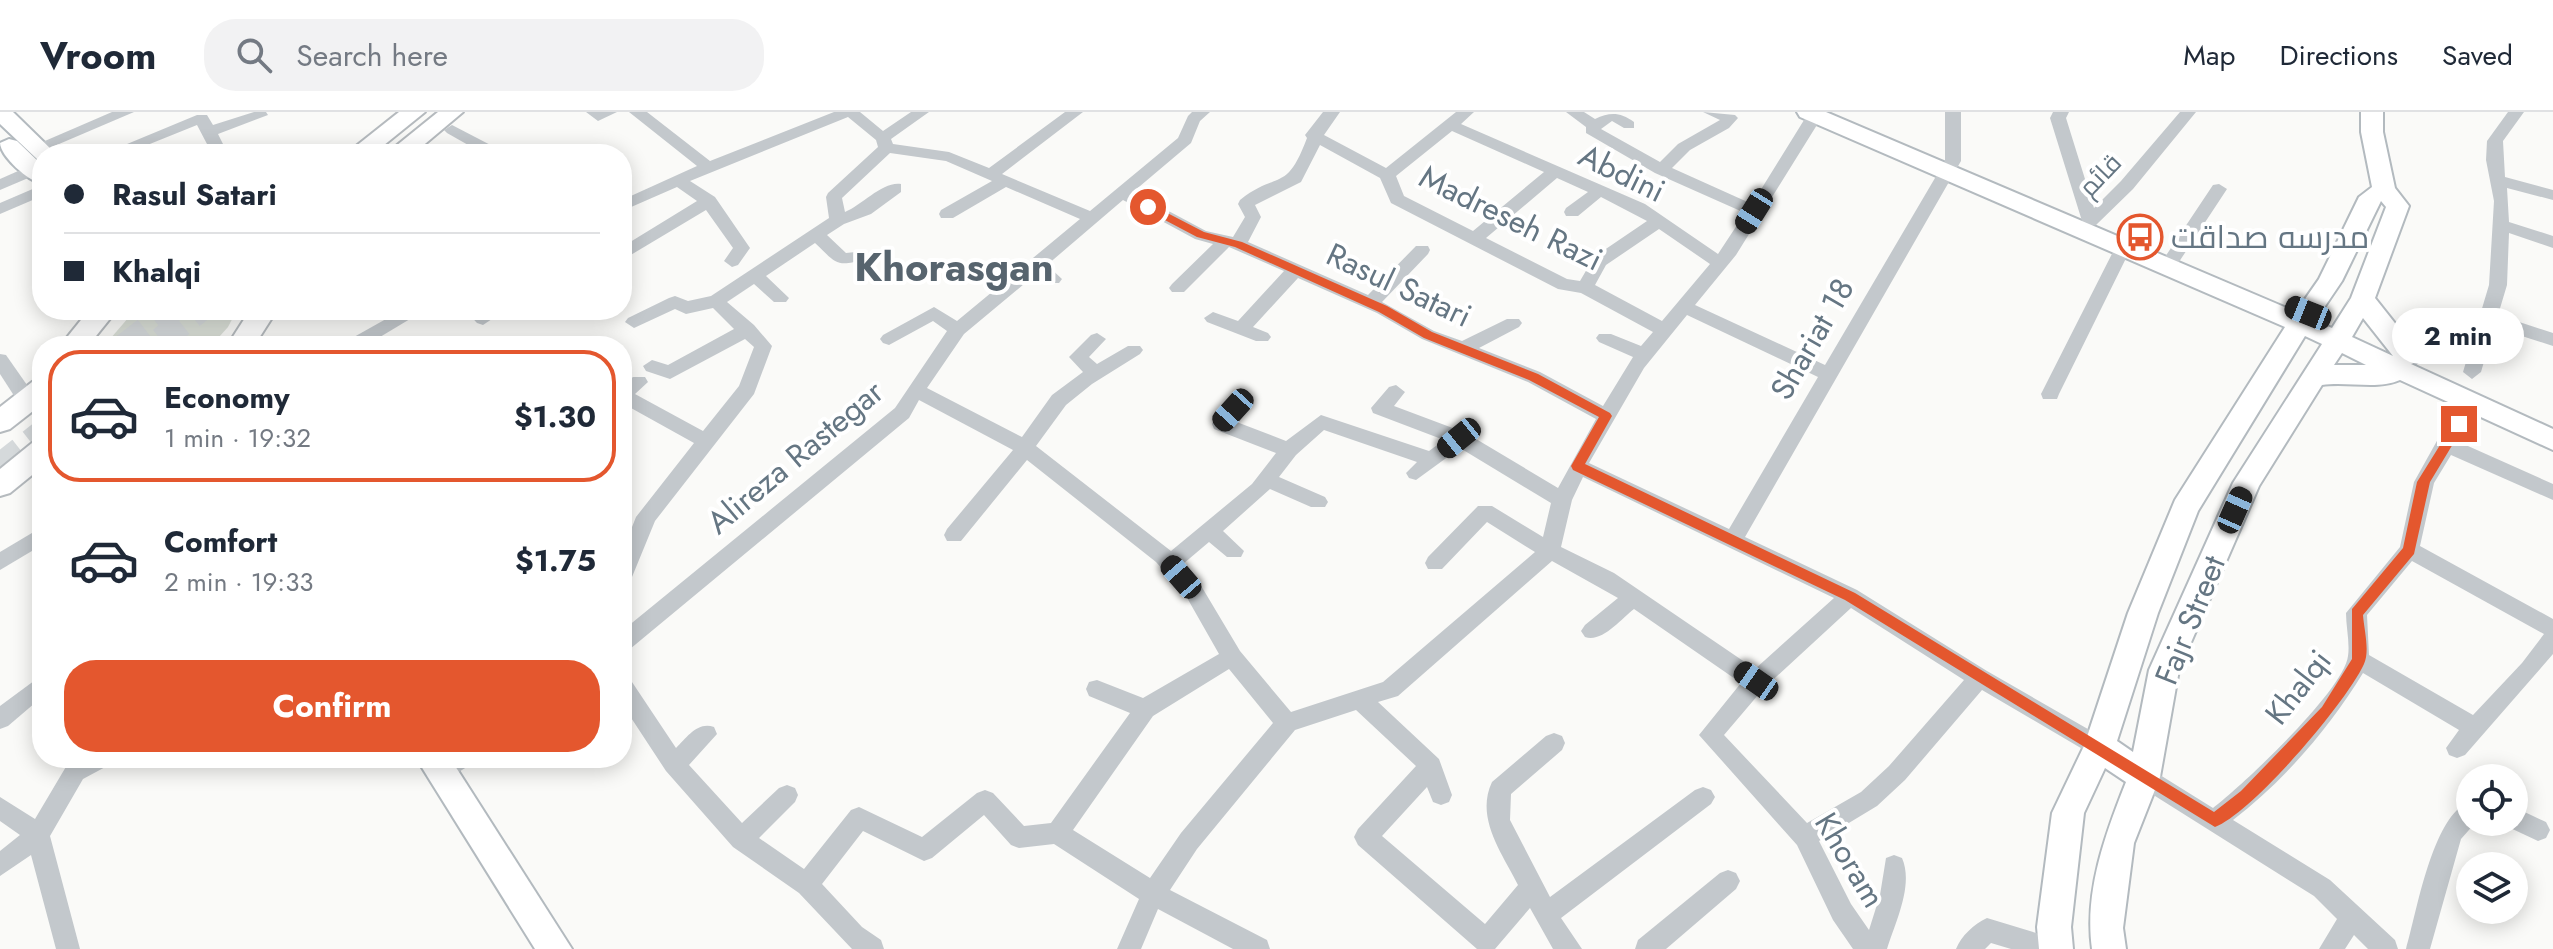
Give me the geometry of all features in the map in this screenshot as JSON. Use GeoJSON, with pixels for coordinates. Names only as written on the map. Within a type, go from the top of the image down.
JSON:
{"type":"FeatureCollection","features":[{"type":"Feature","properties":{"kind":"main road"},"geometry":{"type":"LineString","coordinates":[[0,112],[32,156]]}},
{"type":"Feature","properties":{"kind":"main road"},"geometry":{"type":"LineString","coordinates":[[371,144],[414,112]]}},
{"type":"Feature","properties":{"kind":"main road"},"geometry":{"type":"LineString","coordinates":[[387,144],[427,112]]}},
{"type":"Feature","properties":{"kind":"main road"},"geometry":{"type":"LineString","coordinates":[[414,144],[452,121],[474,112]]}},
{"type":"Feature","properties":{"kind":"main road"},"geometry":{"type":"LineString","coordinates":[[2053,949],[2068,813],[2099,747],[2143,613],[2185,508],[2299,325],[2330,281],[2370,197],[2384,190],[2372,132],[2372,112]]}},
{"type":"Feature","properties":{"kind":"main road"},"geometry":{"type":"LineString","coordinates":[[1819,113],[1950,166],[2170,262],[2299,325],[2408,356],[2553,420]]}},
{"type":"Feature","properties":{"kind":"main road"},"geometry":{"type":"LineString","coordinates":[[431,144],[452,121]]}},
{"type":"Feature","properties":{"kind":"main road"},"geometry":{"type":"LineString","coordinates":[[0,138],[32,161]]}},
{"type":"Feature","properties":{"kind":"main road","name":"Fajr Street"},"geometry":{"type":"LineString","coordinates":[[2109,949],[2106,928],[2118,843],[2144,777],[2164,670],[2247,483],[2363,299],[2398,206],[2384,190]]}},
{"type":"Feature","properties":{"kind":"main road"},"geometry":{"type":"LineString","coordinates":[[2170,262],[2271,312],[2285,325],[2299,325]]}},
{"type":"Feature","properties":{"kind":"main road"},"geometry":{"type":"LineString","coordinates":[[2363,299],[2388,335],[2408,356]]}},
{"type":"Feature","properties":{"kind":"main road"},"geometry":{"type":"LineString","coordinates":[[82,336],[95,320]]}},
{"type":"Feature","properties":{"kind":"main road"},"geometry":{"type":"LineString","coordinates":[[2341,335],[2419,381],[2553,440]]}},
{"type":"Feature","properties":{"kind":"main road"},"geometry":{"type":"LineString","coordinates":[[2311,378],[2364,372],[2419,381]]}},
{"type":"Feature","properties":{"kind":"main road"},"geometry":{"type":"LineString","coordinates":[[0,422],[32,396]]}},
{"type":"Feature","properties":{"kind":"main road"},"geometry":{"type":"LineString","coordinates":[[0,485],[32,459]]}},
{"type":"Feature","properties":{"kind":"main road"},"geometry":{"type":"LineString","coordinates":[[2099,747],[2144,777]]}},
{"type":"Feature","properties":{"kind":"main road"},"geometry":{"type":"LineString","coordinates":[[448,768],[555,949]]}},
{"type":"Feature","properties":{"kind":"street"},"geometry":{"type":"LineString","coordinates":[[76,144],[126,112]]}},
{"type":"Feature","properties":{"kind":"street"},"geometry":{"type":"LineString","coordinates":[[594,112],[598,116],[609,112]]}},
{"type":"Feature","properties":{"kind":"street"},"geometry":{"type":"LineString","coordinates":[[637,112],[708,167]]}},
{"type":"Feature","properties":{"kind":"street"},"geometry":{"type":"LineString","coordinates":[[632,202],[708,167],[850,112],[884,143],[949,157],[1092,218]]}},
{"type":"Feature","properties":{"kind":"street"},"geometry":{"type":"LineString","coordinates":[[838,220],[834,197],[884,143],[921,112]]}},
{"type":"Feature","properties":{"kind":"street"},"geometry":{"type":"LineString","coordinates":[[947,214],[998,178],[1075,112]]}},
{"type":"Feature","properties":{"kind":"street","name":"Alireza Rastegar"},"geometry":{"type":"LineString","coordinates":[[632,635],[902,413],[958,330],[1185,140],[1193,119],[1202,112]]}},
{"type":"Feature","properties":{"kind":"street","name":"Madreseh Razi"},"geometry":{"type":"LineString","coordinates":[[1466,112],[1387,175],[1397,199],[1564,285],[1585,287],[1666,331]]}},
{"type":"Feature","properties":{"kind":"street"},"geometry":{"type":"LineString","coordinates":[[1574,112],[1595,126]]}},
{"type":"Feature","properties":{"kind":"street"},"geometry":{"type":"LineString","coordinates":[[1661,169],[1684,147],[1724,125],[1730,118],[1711,112]]}},
{"type":"Feature","properties":{"kind":"street"},"geometry":{"type":"LineString","coordinates":[[1950,166],[1953,112]]}},
{"type":"Feature","properties":{"kind":"street","name":"قائم"},"geometry":{"type":"LineString","coordinates":[[2086,226],[2127,185],[2188,112]]}},
{"type":"Feature","properties":{"kind":"street"},"geometry":{"type":"LineString","coordinates":[[2472,372],[2498,285],[2502,201],[2495,141],[2516,112]]}},
{"type":"Feature","properties":{"kind":"street"},"geometry":{"type":"LineString","coordinates":[[1178,288],[1232,243],[1253,217],[1246,204],[1257,193],[1294,179],[1305,163],[1313,135],[1327,113]]}},
{"type":"Feature","properties":{"kind":"street"},"geometry":{"type":"LineString","coordinates":[[1629,125],[1612,113],[1591,130],[1661,169],[1754,211]]}},
{"type":"Feature","properties":{"kind":"street"},"geometry":{"type":"LineString","coordinates":[[1129,949],[1153,894],[1189,841],[1287,723],[1390,689],[1550,551],[1562,500],[1606,416],[1645,355],[1720,263],[1819,113]]}},
{"type":"Feature","properties":{"kind":"street","name":"قائم"},"geometry":{"type":"LineString","coordinates":[[2057,114],[2086,226]]}},
{"type":"Feature","properties":{"kind":"street"},"geometry":{"type":"LineString","coordinates":[[139,144],[203,121],[260,115]]}},
{"type":"Feature","properties":{"kind":"street"},"geometry":{"type":"LineString","coordinates":[[203,121],[215,144]]}},
{"type":"Feature","properties":{"kind":"street"},"geometry":{"type":"LineString","coordinates":[[452,121],[483,144]]}},
{"type":"Feature","properties":{"kind":"street","name":"Abdini"},"geometry":{"type":"LineString","coordinates":[[1451,125],[1639,208],[1720,263]]}},
{"type":"Feature","properties":{"kind":"street"},"geometry":{"type":"LineString","coordinates":[[1313,135],[1387,175]]}},
{"type":"Feature","properties":{"kind":"street","name":"Shariat 18"},"geometry":{"type":"LineString","coordinates":[[1733,539],[1950,166]]}},
{"type":"Feature","properties":{"kind":"street"},"geometry":{"type":"LineString","coordinates":[[0,185],[32,171]]}},
{"type":"Feature","properties":{"kind":"street"},"geometry":{"type":"LineString","coordinates":[[1473,240],[1555,171]]}},
{"type":"Feature","properties":{"kind":"street"},"geometry":{"type":"LineString","coordinates":[[0,209],[32,175]]}},
{"type":"Feature","properties":{"kind":"street"},"geometry":{"type":"LineString","coordinates":[[2498,180],[2553,195]]}},
{"type":"Feature","properties":{"kind":"street"},"geometry":{"type":"LineString","coordinates":[[678,181],[709,201],[742,248],[732,261]]}},
{"type":"Feature","properties":{"kind":"street"},"geometry":{"type":"LineString","coordinates":[[634,322],[675,302],[686,308],[716,301],[838,220],[865,210],[895,188]]}},
{"type":"Feature","properties":{"kind":"street"},"geometry":{"type":"LineString","coordinates":[[2170,262],[2219,189]]}},
{"type":"Feature","properties":{"kind":"street"},"geometry":{"type":"LineString","coordinates":[[1572,212],[1599,191]]}},
{"type":"Feature","properties":{"kind":"street","name":"Rasul Satari"},"geometry":{"type":"LineString","coordinates":[[1122,193],[1201,235],[1232,243],[1370,304],[1428,335],[1534,377],[1606,416]]}},
{"type":"Feature","properties":{"kind":"street"},"geometry":{"type":"LineString","coordinates":[[632,248],[709,201]]}},
{"type":"Feature","properties":{"kind":"street"},"geometry":{"type":"LineString","coordinates":[[1585,287],[1600,261],[1659,221]]}},
{"type":"Feature","properties":{"kind":"street"},"geometry":{"type":"LineString","coordinates":[[2502,225],[2553,242]]}},
{"type":"Feature","properties":{"kind":"street"},"geometry":{"type":"LineString","coordinates":[[816,235],[843,260],[859,255]]}},
{"type":"Feature","properties":{"kind":"street"},"geometry":{"type":"LineString","coordinates":[[2050,394],[2126,243]]}},
{"type":"Feature","properties":{"kind":"street"},"geometry":{"type":"LineString","coordinates":[[1370,304],[1422,250]]}},
{"type":"Feature","properties":{"kind":"street"},"geometry":{"type":"LineString","coordinates":[[1036,265],[1053,279]]}},
{"type":"Feature","properties":{"kind":"street"},"geometry":{"type":"LineString","coordinates":[[1240,330],[1295,270]]}},
{"type":"Feature","properties":{"kind":"street"},"geometry":{"type":"LineString","coordinates":[[754,275],[780,298]]}},
{"type":"Feature","properties":{"kind":"street"},"geometry":{"type":"LineString","coordinates":[[632,533],[747,389],[763,346],[716,301]]}},
{"type":"Feature","properties":{"kind":"street"},"geometry":{"type":"LineString","coordinates":[[1684,307],[1828,374]]}},
{"type":"Feature","properties":{"kind":"street"},"geometry":{"type":"LineString","coordinates":[[889,339],[934,313],[958,330]]}},
{"type":"Feature","properties":{"kind":"street"},"geometry":{"type":"LineString","coordinates":[[1213,318],[1262,337]]}},
{"type":"Feature","properties":{"kind":"street"},"geometry":{"type":"LineString","coordinates":[[2488,318],[2553,340]]}},
{"type":"Feature","properties":{"kind":"street"},"geometry":{"type":"LineString","coordinates":[[371,336],[399,320]]}},
{"type":"Feature","properties":{"kind":"street"},"geometry":{"type":"LineString","coordinates":[[1462,349],[1513,323]]}},
{"type":"Feature","properties":{"kind":"street"},"geometry":{"type":"LineString","coordinates":[[652,366],[670,372],[748,329]]}},
{"type":"Feature","properties":{"kind":"street"},"geometry":{"type":"LineString","coordinates":[[1605,338],[1645,355]]}},
{"type":"Feature","properties":{"kind":"street"},"geometry":{"type":"LineString","coordinates":[[1096,373],[1078,357],[1097,339]]}},
{"type":"Feature","properties":{"kind":"street"},"geometry":{"type":"LineString","coordinates":[[954,535],[1010,469],[1059,400],[1134,350]]}},
{"type":"Feature","properties":{"kind":"street"},"geometry":{"type":"LineString","coordinates":[[0,360],[32,391]]}},
{"type":"Feature","properties":{"kind":"street"},"geometry":{"type":"LineString","coordinates":[[632,387],[639,382]]}},
{"type":"Feature","properties":{"kind":"street"},"geometry":{"type":"LineString","coordinates":[[917,391],[1024,447],[1170,563],[1193,590],[1232,657],[1287,723]]}},
{"type":"Feature","properties":{"kind":"street"},"geometry":{"type":"LineString","coordinates":[[1396,392],[1380,408],[1459,438],[1562,500]]}},
{"type":"Feature","properties":{"kind":"street"},"geometry":{"type":"LineString","coordinates":[[632,400],[706,441]]}},
{"type":"Feature","properties":{"kind":"street","name":"Khalqi"},"geometry":{"type":"LineString","coordinates":[[2215,820],[2246,796],[2327,712],[2359,660],[2356,613],[2409,550],[2424,482],[2445,444],[2473,404]]}},
{"type":"Feature","properties":{"kind":"street"},"geometry":{"type":"LineString","coordinates":[[1233,410],[1221,424],[1289,450]]}},
{"type":"Feature","properties":{"kind":"street"},"geometry":{"type":"LineString","coordinates":[[1170,563],[1259,489],[1289,450],[1321,422],[1433,460]]}},
{"type":"Feature","properties":{"kind":"street"},"geometry":{"type":"LineString","coordinates":[[1416,473],[1459,438]]}},
{"type":"Feature","properties":{"kind":"street"},"geometry":{"type":"LineString","coordinates":[[2445,444],[2553,492]]}},
{"type":"Feature","properties":{"kind":"street"},"geometry":{"type":"LineString","coordinates":[[1578,466],[1850,596],[1979,678],[2099,747]]}},
{"type":"Feature","properties":{"kind":"street"},"geometry":{"type":"LineString","coordinates":[[1266,479],[1318,502]]}},
{"type":"Feature","properties":{"kind":"street"},"geometry":{"type":"LineString","coordinates":[[1435,563],[1485,511],[1550,551],[1607,579],[1756,681],[1850,596]]}},
{"type":"Feature","properties":{"kind":"street"},"geometry":{"type":"LineString","coordinates":[[1209,531],[1234,551]]}},
{"type":"Feature","properties":{"kind":"street"},"geometry":{"type":"LineString","coordinates":[[0,562],[32,541]]}},
{"type":"Feature","properties":{"kind":"street"},"geometry":{"type":"LineString","coordinates":[[2409,550],[2553,629]]}},
{"type":"Feature","properties":{"kind":"street"},"geometry":{"type":"LineString","coordinates":[[1592,631],[1634,597]]}},
{"type":"Feature","properties":{"kind":"street"},"geometry":{"type":"LineString","coordinates":[[2457,748],[2530,669],[2553,638]]}},
{"type":"Feature","properties":{"kind":"street"},"geometry":{"type":"LineString","coordinates":[[1057,833],[1145,709],[1232,657]]}},
{"type":"Feature","properties":{"kind":"street"},"geometry":{"type":"LineString","coordinates":[[2359,660],[2475,728]]}},
{"type":"Feature","properties":{"kind":"street"},"geometry":{"type":"LineString","coordinates":[[1805,837],[1878,790],[1897,773],[1979,678]]}},
{"type":"Feature","properties":{"kind":"street","name":"Khoram"},"geometry":{"type":"LineString","coordinates":[[1756,681],[1710,735],[1805,837],[1842,912],[1867,949]]}},
{"type":"Feature","properties":{"kind":"street"},"geometry":{"type":"LineString","coordinates":[[1097,689],[1145,709]]}},
{"type":"Feature","properties":{"kind":"street"},"geometry":{"type":"LineString","coordinates":[[0,719],[32,692]]}},
{"type":"Feature","properties":{"kind":"street"},"geometry":{"type":"LineString","coordinates":[[1360,699],[1431,766],[1441,795]]}},
{"type":"Feature","properties":{"kind":"street"},"geometry":{"type":"LineString","coordinates":[[632,701],[674,764],[741,839],[807,885],[855,944]]}},
{"type":"Feature","properties":{"kind":"street"},"geometry":{"type":"LineString","coordinates":[[674,764],[706,734]]}},
{"type":"Feature","properties":{"kind":"street"},"geometry":{"type":"LineString","coordinates":[[1554,743],[1500,789],[1498,821],[1556,934],[1570,949]]}},
{"type":"Feature","properties":{"kind":"street"},"geometry":{"type":"LineString","coordinates":[[1431,766],[1366,837],[1486,941],[1532,887]]}},
{"type":"Feature","properties":{"kind":"street"},"geometry":{"type":"LineString","coordinates":[[0,865],[38,835],[75,772],[82,768]]}},
{"type":"Feature","properties":{"kind":"street"},"geometry":{"type":"LineString","coordinates":[[2144,777],[2322,888],[2386,949]]}},
{"type":"Feature","properties":{"kind":"street"},"geometry":{"type":"LineString","coordinates":[[741,839],[787,795]]}},
{"type":"Feature","properties":{"kind":"street"},"geometry":{"type":"LineString","coordinates":[[1546,915],[1703,797]]}},
{"type":"Feature","properties":{"kind":"street"},"geometry":{"type":"LineString","coordinates":[[807,885],[859,818],[924,850],[985,800],[1019,837],[1057,833],[1153,894],[1258,949]]}},
{"type":"Feature","properties":{"kind":"street"},"geometry":{"type":"LineString","coordinates":[[0,808],[38,835],[68,949]]}},
{"type":"Feature","properties":{"kind":"street"},"geometry":{"type":"LineString","coordinates":[[2528,825],[2538,830]]}},
{"type":"Feature","properties":{"kind":"street"},"geometry":{"type":"LineString","coordinates":[[2418,949],[2451,834],[2456,828]]}},
{"type":"Feature","properties":{"kind":"street"},"geometry":{"type":"LineString","coordinates":[[1875,949],[1892,895],[1894,866]]}},
{"type":"Feature","properties":{"kind":"street"},"geometry":{"type":"LineString","coordinates":[[1647,949],[1728,881]]}},
{"type":"Feature","properties":{"kind":"street"},"geometry":{"type":"LineString","coordinates":[[2331,949],[2352,917]]}},
{"type":"Feature","properties":{"kind":"street"},"geometry":{"type":"LineString","coordinates":[[1968,949],[1987,930],[2053,949]]}},
{"type":"Feature","properties":{"kind":"shaded area"},"geometry":{"type":"Polygon","coordinates":[[[126,320],[232,320],[220,336],[113,336],[126,320]]]}},
{"type":"Feature","properties":{"kind":"tunnel"},"geometry":{"type":"LineString","coordinates":[[138,336],[159,320]]}},
{"type":"Feature","properties":{"kind":"tunnel"},"geometry":{"type":"LineString","coordinates":[[166,336],[186,320]]}},
{"type":"Feature","properties":{"kind":"tunnel"},"geometry":{"type":"LineString","coordinates":[[0,466],[32,441]]}},
{"type":"Feature","properties":{"kind":"place","name":"مدرسه صداقت"},"geometry":{"type":"Point","coordinates":[2140,237]}},
{"type":"Feature","properties":{"kind":"district","name":"Khorasgan"},"geometry":{"type":"Point","coordinates":[954,267]}},
{"type":"Feature","properties":{"kind":"route"},"geometry":{"type":"LineString","coordinates":[[1148,207],[1201,235],[1238,244],[1383,309],[1428,335],[1534,377],[1606,416],[1578,466],[1850,596],[1979,678],[2099,747],[2215,820],[2246,796],[2327,712],[2359,660],[2356,613],[2409,550],[2424,482],[2459,424]]}}]}
